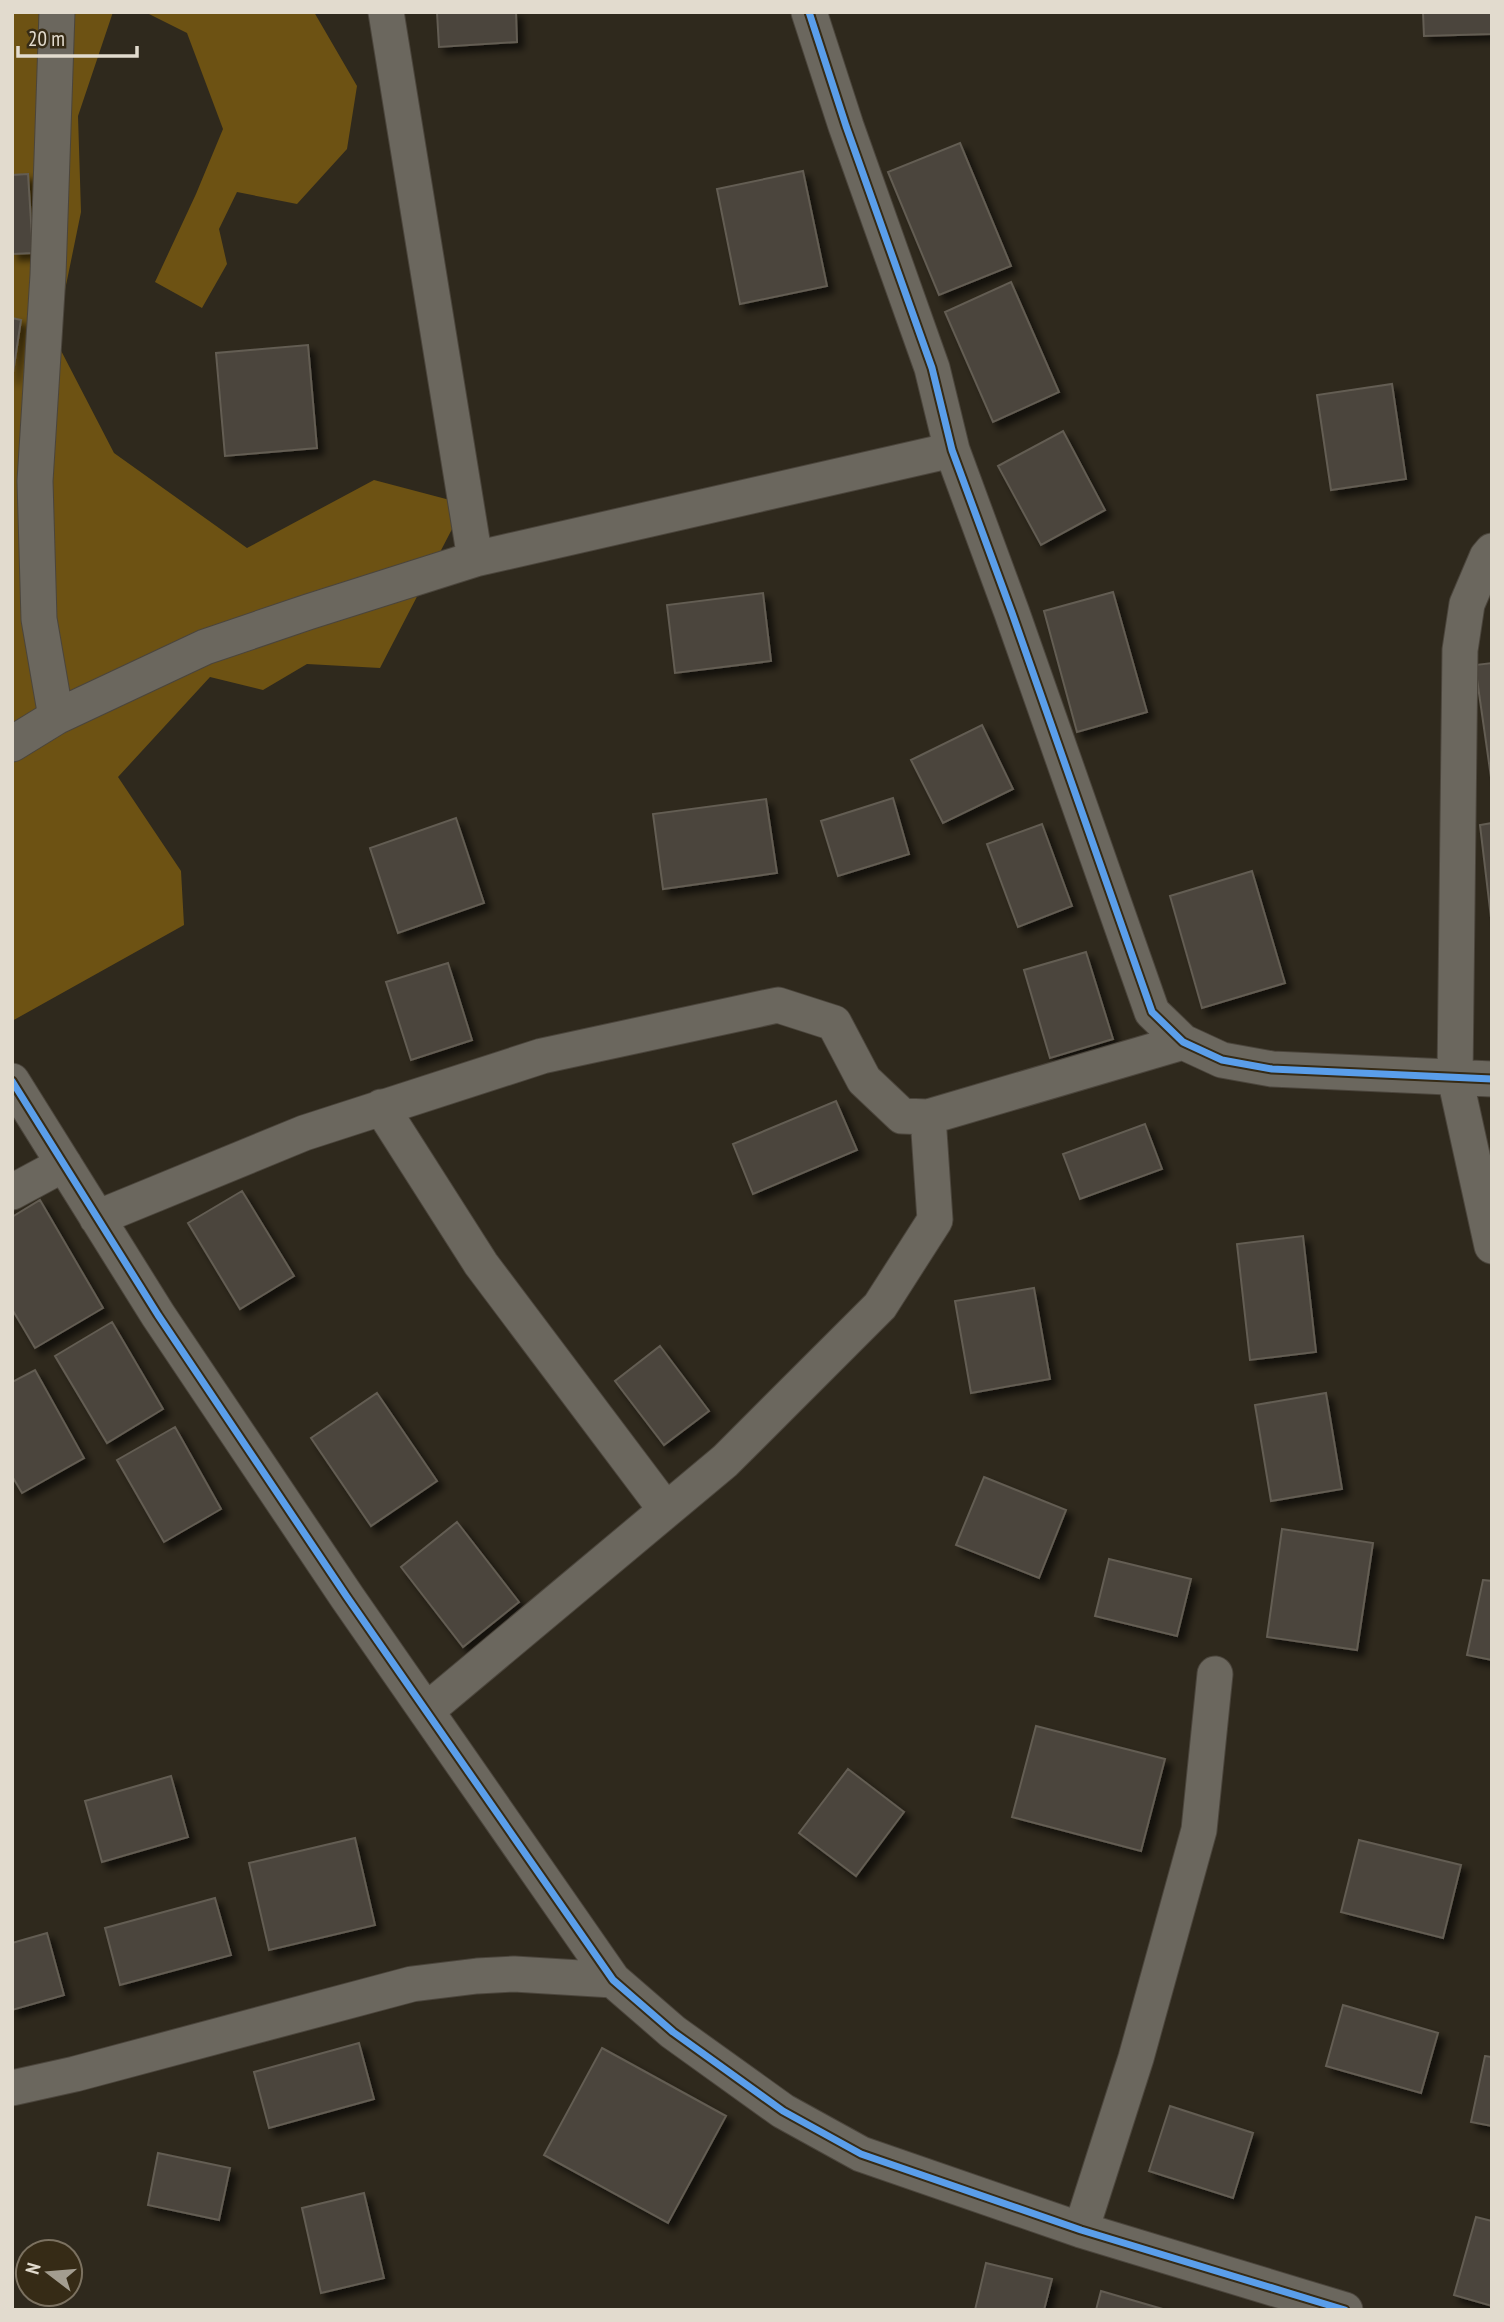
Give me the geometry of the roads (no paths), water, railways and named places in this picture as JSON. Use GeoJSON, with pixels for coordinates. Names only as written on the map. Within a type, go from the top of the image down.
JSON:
{"type":"FeatureCollection","features":[{"type":"Feature","properties":{"kind":"street"},"geometry":{"type":"LineString","coordinates":[[56,717],[39,620],[35,481],[48,275],[57,12]]}},
{"type":"Feature","properties":{"kind":"street"},"geometry":{"type":"LineString","coordinates":[[386,12],[475,559]]}},
{"type":"Feature","properties":{"kind":"street"},"geometry":{"type":"LineString","coordinates":[[809,12],[932,368],[952,450],[1012,612],[1152,1012],[1183,1042],[1222,1060],[1272,1069],[1492,1079]]}},
{"type":"Feature","properties":{"kind":"street"},"geometry":{"type":"LineString","coordinates":[[12,744],[56,717],[205,647],[475,559],[952,450]]}},
{"type":"Feature","properties":{"kind":"street"},"geometry":{"type":"LineString","coordinates":[[1492,551],[1467,604],[1460,650],[1455,1078],[1492,1246]]}},
{"type":"Feature","properties":{"kind":"street"},"geometry":{"type":"LineString","coordinates":[[97,1218],[304,1133],[542,1056],[778,1005],[834,1023],[864,1080],[902,1116],[928,1117],[1183,1042]]}},
{"type":"Feature","properties":{"kind":"street"},"geometry":{"type":"LineString","coordinates":[[12,1081],[158,1315],[426,1711],[613,1980],[674,2032],[783,2111],[861,2154],[1081,2230],[1345,2310]]}},
{"type":"Feature","properties":{"kind":"street"},"geometry":{"type":"LineString","coordinates":[[381,1107],[481,1264],[666,1510]]}},
{"type":"Feature","properties":{"kind":"street"},"geometry":{"type":"LineString","coordinates":[[426,1711],[725,1461],[880,1306],[935,1220],[928,1117]]}},
{"type":"Feature","properties":{"kind":"street"},"geometry":{"type":"LineString","coordinates":[[12,1192],[64,1164]]}},
{"type":"Feature","properties":{"kind":"street"},"geometry":{"type":"LineString","coordinates":[[1081,2230],[1136,2058],[1199,1830],[1215,1674]]}},
{"type":"Feature","properties":{"kind":"street"},"geometry":{"type":"LineString","coordinates":[[12,2088],[75,2074],[412,1984],[514,1974],[613,1980]]}}]}
